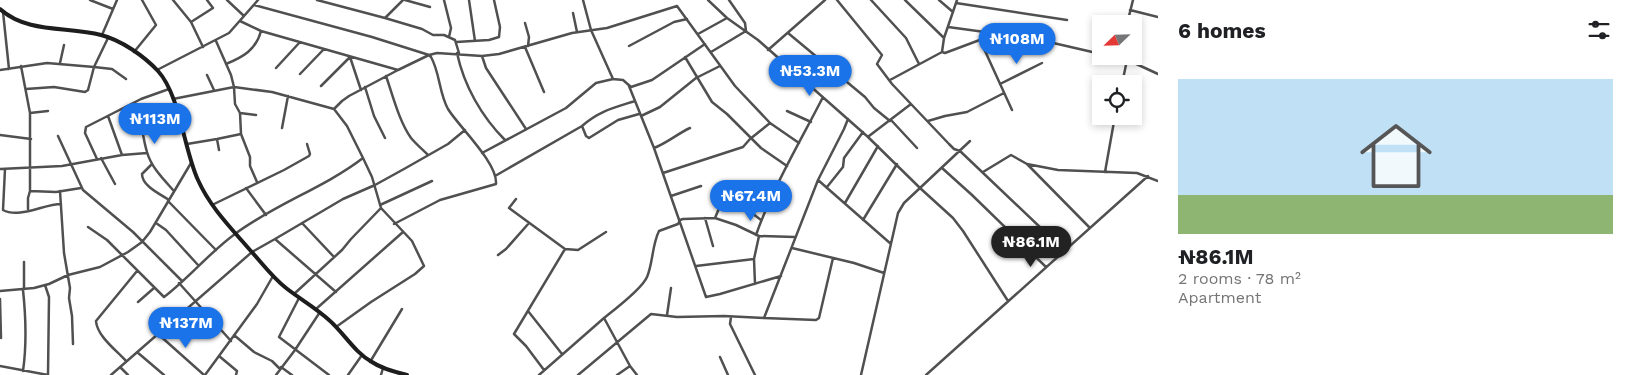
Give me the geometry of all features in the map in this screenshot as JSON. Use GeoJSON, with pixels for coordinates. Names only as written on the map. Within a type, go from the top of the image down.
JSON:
{"type":"FeatureCollection","features":[{"type":"Feature","properties":{"kind":"street"},"geometry":{"type":"LineString","coordinates":[[90,0],[113,9]]}},
{"type":"Feature","properties":{"kind":"street"},"geometry":{"type":"LineString","coordinates":[[102,35],[116,0]]}},
{"type":"Feature","properties":{"kind":"street"},"geometry":{"type":"LineString","coordinates":[[134,52],[156,25],[142,0]]}},
{"type":"Feature","properties":{"kind":"street"},"geometry":{"type":"LineString","coordinates":[[173,0],[191,22],[203,47]]}},
{"type":"Feature","properties":{"kind":"street"},"geometry":{"type":"LineString","coordinates":[[191,22],[213,8],[208,0]]}},
{"type":"Feature","properties":{"kind":"street"},"geometry":{"type":"LineString","coordinates":[[227,0],[244,16]]}},
{"type":"Feature","properties":{"kind":"street"},"geometry":{"type":"LineString","coordinates":[[157,70],[229,33],[258,0]]}},
{"type":"Feature","properties":{"kind":"street"},"geometry":{"type":"LineString","coordinates":[[317,0],[422,29],[433,35],[448,37],[456,42],[488,40],[499,37],[500,27],[494,0]]}},
{"type":"Feature","properties":{"kind":"street"},"geometry":{"type":"LineString","coordinates":[[385,18],[404,0],[430,7]]}},
{"type":"Feature","properties":{"kind":"street"},"geometry":{"type":"LineString","coordinates":[[444,0],[451,28],[448,37]]}},
{"type":"Feature","properties":{"kind":"street"},"geometry":{"type":"LineString","coordinates":[[469,0],[476,41]]}},
{"type":"Feature","properties":{"kind":"street"},"geometry":{"type":"LineString","coordinates":[[583,0],[591,30],[613,79]]}},
{"type":"Feature","properties":{"kind":"street"},"geometry":{"type":"LineString","coordinates":[[708,0],[727,18],[746,31],[848,118],[958,224],[1008,301]]}},
{"type":"Feature","properties":{"kind":"street"},"geometry":{"type":"LineString","coordinates":[[729,0],[745,23],[746,31]]}},
{"type":"Feature","properties":{"kind":"street"},"geometry":{"type":"LineString","coordinates":[[768,50],[825,0]]}},
{"type":"Feature","properties":{"kind":"street"},"geometry":{"type":"LineString","coordinates":[[837,0],[882,55],[877,64],[880,69],[911,104],[954,149],[960,150],[1064,250]]}},
{"type":"Feature","properties":{"kind":"street"},"geometry":{"type":"LineString","coordinates":[[871,0],[906,38],[919,64]]}},
{"type":"Feature","properties":{"kind":"street"},"geometry":{"type":"LineString","coordinates":[[905,0],[944,38]]}},
{"type":"Feature","properties":{"kind":"street"},"geometry":{"type":"LineString","coordinates":[[939,0],[952,12]]}},
{"type":"Feature","properties":{"kind":"street"},"geometry":{"type":"LineString","coordinates":[[1129,15],[1133,0]]}},
{"type":"Feature","properties":{"kind":"street"},"geometry":{"type":"LineString","coordinates":[[942,52],[944,38],[956,2],[1068,20]]}},
{"type":"Feature","properties":{"kind":"street"},"geometry":{"type":"LineString","coordinates":[[254,5],[372,37],[429,55],[433,60],[445,103],[482,153],[495,176],[496,184],[440,200],[394,224]]}},
{"type":"Feature","properties":{"kind":"street"},"geometry":{"type":"LineString","coordinates":[[334,109],[342,101],[365,87],[429,55],[437,53],[482,56],[499,54],[577,32],[607,28],[675,6],[679,7],[735,86],[770,123],[799,143]]}},
{"type":"Feature","properties":{"kind":"street"},"geometry":{"type":"LineString","coordinates":[[1130,10],[1158,17]]}},
{"type":"Feature","properties":{"kind":"street"},"geometry":{"type":"LineString","coordinates":[[2,11],[38,27],[54,30],[77,30],[102,35],[134,52],[157,70],[170,89],[191,163],[202,190],[212,205],[274,276],[336,327],[370,362],[407,375]]}},
{"type":"Feature","properties":{"kind":"street"},"geometry":{"type":"LineString","coordinates":[[2,11],[9,69]]}},
{"type":"Feature","properties":{"kind":"street"},"geometry":{"type":"LineString","coordinates":[[573,12],[577,32]]}},
{"type":"Feature","properties":{"kind":"street"},"geometry":{"type":"LineString","coordinates":[[698,34],[727,18]]}},
{"type":"Feature","properties":{"kind":"street"},"geometry":{"type":"LineString","coordinates":[[629,46],[674,22],[687,19]]}},
{"type":"Feature","properties":{"kind":"street"},"geometry":{"type":"LineString","coordinates":[[240,21],[261,31],[398,70]]}},
{"type":"Feature","properties":{"kind":"street"},"geometry":{"type":"LineString","coordinates":[[526,24],[529,37],[526,47],[544,92]]}},
{"type":"Feature","properties":{"kind":"street"},"geometry":{"type":"LineString","coordinates":[[948,28],[1036,39],[1092,52]]}},
{"type":"Feature","properties":{"kind":"street"},"geometry":{"type":"LineString","coordinates":[[226,64],[247,55],[261,31]]}},
{"type":"Feature","properties":{"kind":"street"},"geometry":{"type":"LineString","coordinates":[[711,52],[746,31]]}},
{"type":"Feature","properties":{"kind":"street"},"geometry":{"type":"LineString","coordinates":[[788,33],[865,97],[874,108],[890,120],[917,148]]}},
{"type":"Feature","properties":{"kind":"street"},"geometry":{"type":"LineString","coordinates":[[890,80],[936,57],[942,52],[945,53],[994,35]]}},
{"type":"Feature","properties":{"kind":"street"},"geometry":{"type":"LineString","coordinates":[[26,89],[54,88],[85,92],[88,90],[94,67],[108,38]]}},
{"type":"Feature","properties":{"kind":"street"},"geometry":{"type":"LineString","coordinates":[[216,40],[234,87],[235,104],[240,113],[241,134],[250,157],[250,166],[257,182]]}},
{"type":"Feature","properties":{"kind":"street"},"geometry":{"type":"LineString","coordinates":[[980,40],[1012,110]]}},
{"type":"Feature","properties":{"kind":"street"},"geometry":{"type":"LineString","coordinates":[[276,68],[300,42]]}},
{"type":"Feature","properties":{"kind":"street"},"geometry":{"type":"LineString","coordinates":[[456,42],[462,74],[473,96],[490,124],[506,141]]}},
{"type":"Feature","properties":{"kind":"street"},"geometry":{"type":"LineString","coordinates":[[629,86],[636,86],[652,80],[705,44]]}},
{"type":"Feature","properties":{"kind":"street"},"geometry":{"type":"LineString","coordinates":[[60,63],[64,45]]}},
{"type":"Feature","properties":{"kind":"street"},"geometry":{"type":"LineString","coordinates":[[300,74],[324,49]]}},
{"type":"Feature","properties":{"kind":"street"},"geometry":{"type":"LineString","coordinates":[[482,56],[486,68],[526,130]]}},
{"type":"Feature","properties":{"kind":"street"},"geometry":{"type":"LineString","coordinates":[[321,86],[350,57]]}},
{"type":"Feature","properties":{"kind":"street"},"geometry":{"type":"LineString","coordinates":[[350,57],[361,90]]}},
{"type":"Feature","properties":{"kind":"street"},"geometry":{"type":"LineString","coordinates":[[684,57],[712,102],[728,114],[750,139],[770,156],[787,166]]}},
{"type":"Feature","properties":{"kind":"street"},"geometry":{"type":"LineString","coordinates":[[0,70],[60,63],[112,69],[126,79]]}},
{"type":"Feature","properties":{"kind":"street"},"geometry":{"type":"LineString","coordinates":[[1000,84],[1042,63]]}},
{"type":"Feature","properties":{"kind":"street"},"geometry":{"type":"LineString","coordinates":[[1138,65],[1158,74]]}},
{"type":"Feature","properties":{"kind":"street"},"geometry":{"type":"LineString","coordinates":[[22,66],[30,113],[31,168],[28,210]]}},
{"type":"Feature","properties":{"kind":"street"},"geometry":{"type":"LineString","coordinates":[[582,126],[586,136],[589,138],[618,120],[660,108],[696,78],[720,66]]}},
{"type":"Feature","properties":{"kind":"street"},"geometry":{"type":"LineString","coordinates":[[207,75],[214,90]]}},
{"type":"Feature","properties":{"kind":"street"},"geometry":{"type":"LineString","coordinates":[[386,76],[407,131],[412,139],[428,155]]}},
{"type":"Feature","properties":{"kind":"street"},"geometry":{"type":"LineString","coordinates":[[482,153],[566,108],[596,83],[613,79],[623,80],[629,86],[654,148],[707,298],[781,276]]}},
{"type":"Feature","properties":{"kind":"street"},"geometry":{"type":"LineString","coordinates":[[173,99],[234,87],[288,96],[334,109],[347,126],[375,186],[380,206],[412,242],[424,268],[336,327]]}},
{"type":"Feature","properties":{"kind":"street"},"geometry":{"type":"LineString","coordinates":[[365,87],[374,116],[385,138]]}},
{"type":"Feature","properties":{"kind":"street"},"geometry":{"type":"LineString","coordinates":[[115,184],[99,159],[85,133],[85,129],[89,124],[142,98],[170,89]]}},
{"type":"Feature","properties":{"kind":"street"},"geometry":{"type":"LineString","coordinates":[[928,121],[967,112],[1004,93]]}},
{"type":"Feature","properties":{"kind":"street"},"geometry":{"type":"LineString","coordinates":[[282,128],[288,96]]}},
{"type":"Feature","properties":{"kind":"street"},"geometry":{"type":"LineString","coordinates":[[755,284],[754,259],[761,220],[823,97]]}},
{"type":"Feature","properties":{"kind":"street"},"geometry":{"type":"LineString","coordinates":[[495,176],[582,126],[594,116],[609,108],[635,101]]}},
{"type":"Feature","properties":{"kind":"street"},"geometry":{"type":"LineString","coordinates":[[135,103],[139,113],[147,152],[152,164],[174,191]]}},
{"type":"Feature","properties":{"kind":"street"},"geometry":{"type":"LineString","coordinates":[[868,137],[911,104]]}},
{"type":"Feature","properties":{"kind":"street"},"geometry":{"type":"LineString","coordinates":[[30,113],[48,111]]}},
{"type":"Feature","properties":{"kind":"street"},"geometry":{"type":"LineString","coordinates":[[788,111],[811,122]]}},
{"type":"Feature","properties":{"kind":"street"},"geometry":{"type":"LineString","coordinates":[[240,113],[256,115]]}},
{"type":"Feature","properties":{"kind":"street"},"geometry":{"type":"LineString","coordinates":[[108,116],[122,155]]}},
{"type":"Feature","properties":{"kind":"street"},"geometry":{"type":"LineString","coordinates":[[764,318],[818,180],[848,118]]}},
{"type":"Feature","properties":{"kind":"street"},"geometry":{"type":"LineString","coordinates":[[663,173],[744,147],[750,139],[770,123]]}},
{"type":"Feature","properties":{"kind":"street"},"geometry":{"type":"LineString","coordinates":[[1105,172],[1113,125]]}},
{"type":"Feature","properties":{"kind":"street"},"geometry":{"type":"LineString","coordinates":[[654,148],[663,145],[680,132],[690,128]]}},
{"type":"Feature","properties":{"kind":"street"},"geometry":{"type":"LineString","coordinates":[[111,375],[252,252],[343,198],[375,186],[448,144],[465,130]]}},
{"type":"Feature","properties":{"kind":"street"},"geometry":{"type":"LineString","coordinates":[[827,187],[843,167],[844,158],[862,132]]}},
{"type":"Feature","properties":{"kind":"street"},"geometry":{"type":"LineString","coordinates":[[187,144],[241,134]]}},
{"type":"Feature","properties":{"kind":"street"},"geometry":{"type":"LineString","coordinates":[[0,135],[31,139]]}},
{"type":"Feature","properties":{"kind":"street"},"geometry":{"type":"LineString","coordinates":[[58,136],[81,188],[134,232],[180,282],[194,302],[231,341]]}},
{"type":"Feature","properties":{"kind":"street"},"geometry":{"type":"LineString","coordinates":[[218,139],[219,150]]}},
{"type":"Feature","properties":{"kind":"street"},"geometry":{"type":"LineString","coordinates":[[861,375],[900,207],[970,141]]}},
{"type":"Feature","properties":{"kind":"street"},"geometry":{"type":"LineString","coordinates":[[212,205],[309,156],[307,144]]}},
{"type":"Feature","properties":{"kind":"street"},"geometry":{"type":"LineString","coordinates":[[845,203],[878,146]]}},
{"type":"Feature","properties":{"kind":"street"},"geometry":{"type":"LineString","coordinates":[[0,169],[48,167],[147,152]]}},
{"type":"Feature","properties":{"kind":"street"},"geometry":{"type":"LineString","coordinates":[[983,172],[1011,155],[1015,156],[1027,164],[1090,228]]}},
{"type":"Feature","properties":{"kind":"street"},"geometry":{"type":"LineString","coordinates":[[88,227],[107,240],[164,296],[236,233],[363,158]]}},
{"type":"Feature","properties":{"kind":"street"},"geometry":{"type":"LineString","coordinates":[[0,291],[23,290],[45,285],[68,275],[100,267],[123,256],[142,242],[156,223],[191,163]]}},
{"type":"Feature","properties":{"kind":"street"},"geometry":{"type":"LineString","coordinates":[[152,164],[142,174],[142,179],[168,201],[216,250]]}},
{"type":"Feature","properties":{"kind":"street"},"geometry":{"type":"LineString","coordinates":[[863,220],[897,164]]}},
{"type":"Feature","properties":{"kind":"street"},"geometry":{"type":"LineString","coordinates":[[1027,164],[1058,170],[1136,173],[1158,181]]}},
{"type":"Feature","properties":{"kind":"street"},"geometry":{"type":"LineString","coordinates":[[942,168],[1046,267]]}},
{"type":"Feature","properties":{"kind":"street"},"geometry":{"type":"LineString","coordinates":[[5,169],[3,210],[8,213],[19,213],[60,204]]}},
{"type":"Feature","properties":{"kind":"street"},"geometry":{"type":"LineString","coordinates":[[926,375],[1148,176]]}},
{"type":"Feature","properties":{"kind":"street"},"geometry":{"type":"LineString","coordinates":[[818,180],[890,244]]}},
{"type":"Feature","properties":{"kind":"street"},"geometry":{"type":"LineString","coordinates":[[294,294],[334,257],[380,206],[432,181]]}},
{"type":"Feature","properties":{"kind":"street"},"geometry":{"type":"LineString","coordinates":[[671,196],[701,186]]}},
{"type":"Feature","properties":{"kind":"street"},"geometry":{"type":"LineString","coordinates":[[30,191],[60,191],[81,188]]}},
{"type":"Feature","properties":{"kind":"street"},"geometry":{"type":"LineString","coordinates":[[246,188],[266,215]]}},
{"type":"Feature","properties":{"kind":"street"},"geometry":{"type":"LineString","coordinates":[[715,218],[720,206],[720,188]]}},
{"type":"Feature","properties":{"kind":"street"},"geometry":{"type":"LineString","coordinates":[[60,191],[64,253],[70,288],[69,298],[74,344]]}},
{"type":"Feature","properties":{"kind":"street"},"geometry":{"type":"LineString","coordinates":[[720,197],[742,198],[744,207],[761,220]]}},
{"type":"Feature","properties":{"kind":"street"},"geometry":{"type":"LineString","coordinates":[[506,212],[516,199]]}},
{"type":"Feature","properties":{"kind":"street"},"geometry":{"type":"LineString","coordinates":[[509,208],[565,250],[578,250],[606,232]]}},
{"type":"Feature","properties":{"kind":"street"},"geometry":{"type":"LineString","coordinates":[[705,218],[713,246]]}},
{"type":"Feature","properties":{"kind":"street"},"geometry":{"type":"LineString","coordinates":[[539,375],[627,300],[646,279],[659,231],[678,224],[680,220],[715,218],[757,235],[796,237]]}},
{"type":"Feature","properties":{"kind":"street"},"geometry":{"type":"LineString","coordinates":[[302,222],[334,257]]}},
{"type":"Feature","properties":{"kind":"street"},"geometry":{"type":"LineString","coordinates":[[156,223],[166,230],[198,265]]}},
{"type":"Feature","properties":{"kind":"street"},"geometry":{"type":"LineString","coordinates":[[498,255],[506,249],[529,223]]}},
{"type":"Feature","properties":{"kind":"street"},"geometry":{"type":"LineString","coordinates":[[276,375],[295,350],[318,311],[336,292],[403,232]]}},
{"type":"Feature","properties":{"kind":"street"},"geometry":{"type":"LineString","coordinates":[[275,239],[336,292]]}},
{"type":"Feature","properties":{"kind":"street"},"geometry":{"type":"LineString","coordinates":[[792,248],[884,273]]}},
{"type":"Feature","properties":{"kind":"street"},"geometry":{"type":"LineString","coordinates":[[544,370],[526,346],[514,334],[565,250]]}},
{"type":"Feature","properties":{"kind":"street"},"geometry":{"type":"LineString","coordinates":[[578,375],[646,316],[651,314],[677,317],[816,320],[819,318],[833,258]]}},
{"type":"Feature","properties":{"kind":"street"},"geometry":{"type":"LineString","coordinates":[[696,266],[754,259]]}},
{"type":"Feature","properties":{"kind":"street"},"geometry":{"type":"LineString","coordinates":[[24,262],[23,290],[26,326],[24,372]]}},
{"type":"Feature","properties":{"kind":"street"},"geometry":{"type":"LineString","coordinates":[[127,361],[102,335],[97,328],[96,321],[137,271]]}},
{"type":"Feature","properties":{"kind":"street"},"geometry":{"type":"LineString","coordinates":[[158,334],[205,375],[257,304],[274,276]]}},
{"type":"Feature","properties":{"kind":"street"},"geometry":{"type":"LineString","coordinates":[[0,366],[24,372],[49,375],[49,297],[45,285]]}},
{"type":"Feature","properties":{"kind":"street"},"geometry":{"type":"LineString","coordinates":[[138,302],[154,288]]}},
{"type":"Feature","properties":{"kind":"street"},"geometry":{"type":"LineString","coordinates":[[667,316],[671,288]]}},
{"type":"Feature","properties":{"kind":"street"},"geometry":{"type":"LineString","coordinates":[[300,298],[279,336],[283,342],[329,375]]}},
{"type":"Feature","properties":{"kind":"street"},"geometry":{"type":"LineString","coordinates":[[0,299],[1,338]]}},
{"type":"Feature","properties":{"kind":"street"},"geometry":{"type":"LineString","coordinates":[[370,362],[402,309]]}},
{"type":"Feature","properties":{"kind":"street"},"geometry":{"type":"LineString","coordinates":[[528,311],[562,354]]}},
{"type":"Feature","properties":{"kind":"street"},"geometry":{"type":"LineString","coordinates":[[188,328],[203,312]]}},
{"type":"Feature","properties":{"kind":"street"},"geometry":{"type":"LineString","coordinates":[[731,317],[730,324],[755,375]]}},
{"type":"Feature","properties":{"kind":"street"},"geometry":{"type":"LineString","coordinates":[[604,318],[630,366],[637,375]]}},
{"type":"Feature","properties":{"kind":"street"},"geometry":{"type":"LineString","coordinates":[[234,335],[254,352],[272,361],[292,375]]}},
{"type":"Feature","properties":{"kind":"street"},"geometry":{"type":"LineString","coordinates":[[137,352],[164,375]]}},
{"type":"Feature","properties":{"kind":"street"},"geometry":{"type":"LineString","coordinates":[[348,375],[362,355]]}},
{"type":"Feature","properties":{"kind":"street"},"geometry":{"type":"LineString","coordinates":[[219,356],[237,371],[236,375]]}},
{"type":"Feature","properties":{"kind":"street"},"geometry":{"type":"LineString","coordinates":[[720,357],[728,375]]}},
{"type":"Feature","properties":{"kind":"street"},"geometry":{"type":"LineString","coordinates":[[616,375],[630,366]]}},
{"type":"Feature","properties":{"kind":"street"},"geometry":{"type":"LineString","coordinates":[[120,367],[128,375]]}},
{"type":"Feature","properties":{"kind":"street"},"geometry":{"type":"LineString","coordinates":[[381,375],[383,368]]}}]}
